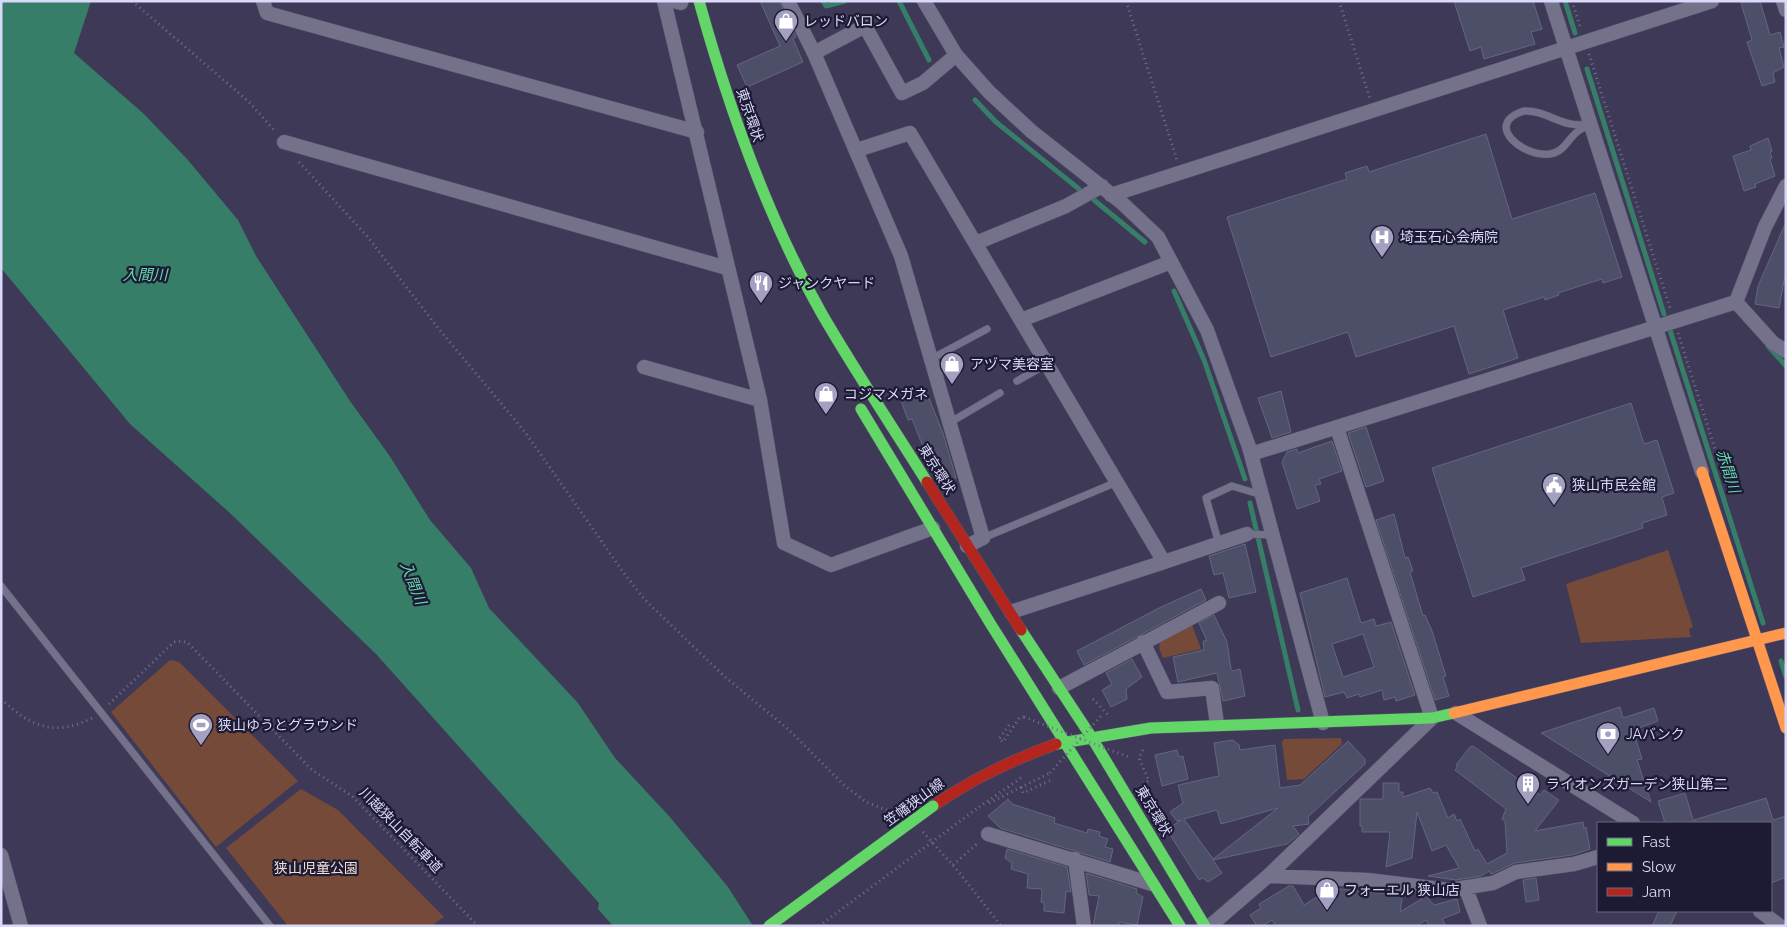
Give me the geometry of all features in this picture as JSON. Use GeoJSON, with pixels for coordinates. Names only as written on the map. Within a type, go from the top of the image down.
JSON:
{"type":"FeatureCollection","features":[{"type":"Feature","properties":{"kind":"main road","name":"東京環状"},"geometry":{"type":"LineString","coordinates":[[699,1],[713,52],[749,156],[798,268],[822,314],[967,546],[1059,688],[1086,738],[1205,926]]}},
{"type":"Feature","properties":{"kind":"main road"},"geometry":{"type":"LineString","coordinates":[[854,400],[1180,926]]}},
{"type":"Feature","properties":{"kind":"main road"},"geometry":{"type":"LineString","coordinates":[[1702,472],[1786,728]]}},
{"type":"Feature","properties":{"kind":"main road","name":"笠幡狭山線"},"geometry":{"type":"LineString","coordinates":[[769,926],[933,806],[982,774],[1033,751],[1065,741],[1151,728],[1217,724],[1323,723],[1432,718],[1786,633]]}},
{"type":"Feature","properties":{"kind":"street"},"geometry":{"type":"LineString","coordinates":[[263,1],[267,13],[697,132]]}},
{"type":"Feature","properties":{"kind":"street"},"geometry":{"type":"LineString","coordinates":[[664,1],[760,400],[784,543],[831,565],[932,528]]}},
{"type":"Feature","properties":{"kind":"street"},"geometry":{"type":"LineString","coordinates":[[788,1],[814,53],[857,150],[901,256],[983,538],[967,546]]}},
{"type":"Feature","properties":{"kind":"street"},"geometry":{"type":"LineString","coordinates":[[924,1],[956,55],[989,92],[1030,131],[1107,191],[1158,237],[1172,262],[1207,330],[1251,454],[1323,723]]}},
{"type":"Feature","properties":{"kind":"street"},"geometry":{"type":"LineString","coordinates":[[1551,1],[1702,472]]}},
{"type":"Feature","properties":{"kind":"street"},"geometry":{"type":"LineString","coordinates":[[976,243],[1107,191],[1181,173],[1712,1]]}},
{"type":"Feature","properties":{"kind":"street"},"geometry":{"type":"LineString","coordinates":[[1783,1],[1786,10]]}},
{"type":"Feature","properties":{"kind":"street"},"geometry":{"type":"LineString","coordinates":[[814,53],[865,26],[902,93],[923,83],[956,55]]}},
{"type":"Feature","properties":{"kind":"street"},"geometry":{"type":"LineString","coordinates":[[857,150],[910,132],[1164,562]]}},
{"type":"Feature","properties":{"kind":"street"},"geometry":{"type":"LineString","coordinates":[[284,142],[727,268]]}},
{"type":"Feature","properties":{"kind":"street"},"geometry":{"type":"LineString","coordinates":[[1736,302],[1765,227],[1786,186]]}},
{"type":"Feature","properties":{"kind":"street"},"geometry":{"type":"LineString","coordinates":[[1021,320],[1172,262]]}},
{"type":"Feature","properties":{"kind":"street"},"geometry":{"type":"LineString","coordinates":[[1251,454],[1736,302]]}},
{"type":"Feature","properties":{"kind":"street"},"geometry":{"type":"LineString","coordinates":[[1736,302],[1773,343],[1786,351]]}},
{"type":"Feature","properties":{"kind":"street"},"geometry":{"type":"LineString","coordinates":[[644,367],[760,400]]}},
{"type":"Feature","properties":{"kind":"street"},"geometry":{"type":"LineString","coordinates":[[1210,926],[1268,876],[1432,718],[1337,428]]}},
{"type":"Feature","properties":{"kind":"street"},"geometry":{"type":"LineString","coordinates":[[1011,612],[1247,534]]}},
{"type":"Feature","properties":{"kind":"street"},"geometry":{"type":"LineString","coordinates":[[1059,688],[1143,642],[1219,604]]}},
{"type":"Feature","properties":{"kind":"street"},"geometry":{"type":"LineString","coordinates":[[1143,642],[1167,692],[1212,688],[1217,724]]}},
{"type":"Feature","properties":{"kind":"street"},"geometry":{"type":"LineString","coordinates":[[1456,712],[1631,822]]}},
{"type":"Feature","properties":{"kind":"street"},"geometry":{"type":"LineString","coordinates":[[988,834],[1153,884]]}},
{"type":"Feature","properties":{"kind":"street"},"geometry":{"type":"LineString","coordinates":[[1,855],[21,926]]}},
{"type":"Feature","properties":{"kind":"street"},"geometry":{"type":"LineString","coordinates":[[1268,876],[1368,880],[1449,890],[1466,889],[1493,883],[1516,872],[1574,864],[1597,857]]}},
{"type":"Feature","properties":{"kind":"street"},"geometry":{"type":"LineString","coordinates":[[1075,859],[1084,926]]}},
{"type":"Feature","properties":{"kind":"street"},"geometry":{"type":"LineString","coordinates":[[1466,889],[1480,926]]}},
{"type":"Feature","properties":{"kind":"street"},"geometry":{"type":"LineString","coordinates":[[1761,912],[1780,926]]}},
{"type":"Feature","properties":{"kind":"lane"},"geometry":{"type":"LineString","coordinates":[[1533,111],[1570,125],[1590,124],[1576,132],[1559,151],[1551,154],[1531,152],[1517,146],[1510,140],[1506,129],[1508,122],[1514,114],[1533,111]]}},
{"type":"Feature","properties":{"kind":"lane"},"geometry":{"type":"LineString","coordinates":[[930,360],[986,329]]}},
{"type":"Feature","properties":{"kind":"lane"},"geometry":{"type":"LineString","coordinates":[[1017,381],[1047,364]]}},
{"type":"Feature","properties":{"kind":"lane"},"geometry":{"type":"LineString","coordinates":[[948,423],[1000,394]]}},
{"type":"Feature","properties":{"kind":"lane"},"geometry":{"type":"LineString","coordinates":[[983,538],[1118,482]]}},
{"type":"Feature","properties":{"kind":"lane"},"geometry":{"type":"LineString","coordinates":[[1219,544],[1206,498],[1232,486],[1262,495]]}},
{"type":"Feature","properties":{"kind":"lane"},"geometry":{"type":"LineString","coordinates":[[1247,534],[1272,535]]}},
{"type":"Feature","properties":{"kind":"lane"},"geometry":{"type":"LineString","coordinates":[[1,586],[270,926]]}},
{"type":"Feature","properties":{"kind":"path"},"geometry":{"type":"LineString","coordinates":[[132,1],[263,115],[310,176],[367,236],[438,328],[526,432],[623,572],[646,600],[724,676],[788,729],[844,785],[866,802],[902,816]]}},
{"type":"Feature","properties":{"kind":"path"},"geometry":{"type":"LineString","coordinates":[[1126,1],[1181,173]]}},
{"type":"Feature","properties":{"kind":"path"},"geometry":{"type":"LineString","coordinates":[[1339,1],[1374,111]]}},
{"type":"Feature","properties":{"kind":"path"},"geometry":{"type":"LineString","coordinates":[[1572,1],[1674,320]]}},
{"type":"Feature","properties":{"kind":"path","name":"川越狭山自転車道"},"geometry":{"type":"LineString","coordinates":[[1,699],[30,722],[49,727],[76,726],[101,711],[174,642],[182,640],[188,643],[312,770],[352,796],[478,926]]}},
{"type":"Feature","properties":{"kind":"path"},"geometry":{"type":"LineString","coordinates":[[1009,725],[999,740],[1003,742],[1020,718],[1024,716],[1086,738],[1131,758],[1135,767]]}},
{"type":"Feature","properties":{"kind":"path"},"geometry":{"type":"LineString","coordinates":[[979,808],[1050,773],[1086,738],[1101,716]]}},
{"type":"Feature","properties":{"kind":"path"},"geometry":{"type":"LineString","coordinates":[[1139,775],[1143,784],[1149,781],[1139,758],[1143,750]]}},
{"type":"Feature","properties":{"kind":"path"},"geometry":{"type":"LineString","coordinates":[[819,926],[1031,771],[1033,751]]}},
{"type":"Feature","properties":{"kind":"path"},"geometry":{"type":"LineString","coordinates":[[1021,787],[1024,793],[1051,780]]}},
{"type":"Feature","properties":{"kind":"path"},"geometry":{"type":"LineString","coordinates":[[922,831],[953,865],[1001,926]]}},
{"type":"Feature","properties":{"kind":"path"},"geometry":{"type":"LineString","coordinates":[[953,865],[988,834]]}},
{"type":"Feature","properties":{"kind":"green space"},"geometry":{"type":"Polygon","coordinates":[[[1668,550],[1693,627],[1689,629],[1691,637],[1581,643],[1566,584],[1668,550]]]}},
{"type":"Feature","properties":{"kind":"green space"},"geometry":{"type":"Polygon","coordinates":[[[1192,625],[1201,649],[1163,658],[1159,648],[1160,642],[1192,625]]]}},
{"type":"Feature","properties":{"kind":"green space","name":"狭山ゆうとグラウンド"},"geometry":{"type":"Polygon","coordinates":[[[170,660],[179,662],[298,781],[216,847],[111,712],[170,660]]]}},
{"type":"Feature","properties":{"kind":"green space"},"geometry":{"type":"Polygon","coordinates":[[[1341,738],[1342,744],[1304,779],[1287,780],[1282,742],[1284,739],[1341,738]]]}},
{"type":"Feature","properties":{"kind":"green space","name":"狭山児童公園"},"geometry":{"type":"Polygon","coordinates":[[[301,789],[338,810],[444,917],[431,926],[288,926],[226,848],[301,789]]]}},
{"type":"Feature","properties":{"kind":"water","name":"入間川"},"geometry":{"type":"Polygon","coordinates":[[[1,1],[91,1],[74,53],[144,114],[187,159],[238,220],[256,256],[350,401],[389,455],[430,520],[471,568],[489,608],[578,703],[615,758],[669,816],[728,887],[753,926],[613,926],[598,909],[599,903],[376,654],[231,514],[130,424],[1,268],[1,1]]]}},
{"type":"Feature","properties":{"kind":"building","name":"レッドバロン"},"geometry":{"type":"Polygon","coordinates":[[[760,1],[779,1],[796,37],[793,39],[803,62],[747,87],[737,65],[780,46],[760,1]]]}},
{"type":"Feature","properties":{"kind":"building"},"geometry":{"type":"Polygon","coordinates":[[[1454,1],[1533,1],[1542,29],[1531,32],[1535,44],[1484,59],[1481,47],[1470,51],[1454,1]]]}},
{"type":"Feature","properties":{"kind":"building"},"geometry":{"type":"Polygon","coordinates":[[[1760,1],[1770,35],[1780,32],[1784,47],[1779,48],[1784,67],[1773,73],[1775,82],[1762,86],[1747,42],[1752,40],[1741,3],[1760,1]]]}},
{"type":"Feature","properties":{"kind":"building","name":"埼玉石心会病院"},"geometry":{"type":"Polygon","coordinates":[[[1486,134],[1512,219],[1595,193],[1622,277],[1603,283],[1602,279],[1558,293],[1559,295],[1545,300],[1544,297],[1503,310],[1518,358],[1469,374],[1454,326],[1356,357],[1348,332],[1271,357],[1227,217],[1347,179],[1345,173],[1367,166],[1369,172],[1486,134]]]}},
{"type":"Feature","properties":{"kind":"building"},"geometry":{"type":"Polygon","coordinates":[[[1768,138],[1772,151],[1770,152],[1772,158],[1770,159],[1775,176],[1755,184],[1756,187],[1744,191],[1733,156],[1751,150],[1750,146],[1768,138]]]}},
{"type":"Feature","properties":{"kind":"building"},"geometry":{"type":"Polygon","coordinates":[[[1786,222],[1786,270],[1779,308],[1755,304],[1758,286],[1786,222]]]}},
{"type":"Feature","properties":{"kind":"building"},"geometry":{"type":"Polygon","coordinates":[[[926,391],[943,433],[956,478],[946,483],[924,449],[912,419],[908,420],[901,401],[926,391]]]}},
{"type":"Feature","properties":{"kind":"building"},"geometry":{"type":"Polygon","coordinates":[[[1281,391],[1291,432],[1272,438],[1258,398],[1281,391]]]}},
{"type":"Feature","properties":{"kind":"building","name":"狭山市民会館"},"geometry":{"type":"Polygon","coordinates":[[[1631,403],[1644,444],[1657,440],[1674,493],[1662,497],[1667,515],[1642,523],[1643,528],[1521,568],[1525,580],[1473,597],[1432,468],[1631,403]]]}},
{"type":"Feature","properties":{"kind":"building"},"geometry":{"type":"Polygon","coordinates":[[[1366,427],[1384,481],[1366,487],[1348,433],[1366,427]]]}},
{"type":"Feature","properties":{"kind":"building"},"geometry":{"type":"Polygon","coordinates":[[[1332,441],[1342,471],[1319,479],[1321,484],[1315,485],[1320,501],[1297,509],[1282,462],[1287,452],[1297,449],[1298,453],[1332,441]]]}},
{"type":"Feature","properties":{"kind":"building"},"geometry":{"type":"Polygon","coordinates":[[[1394,514],[1405,558],[1408,557],[1413,571],[1410,572],[1423,616],[1425,615],[1432,631],[1446,676],[1443,677],[1449,696],[1435,700],[1376,520],[1394,514]]]}},
{"type":"Feature","properties":{"kind":"building"},"geometry":{"type":"Polygon","coordinates":[[[1245,544],[1256,592],[1229,598],[1223,573],[1214,575],[1209,556],[1245,544]]]}},
{"type":"Feature","properties":{"kind":"building"},"geometry":{"type":"Polygon","coordinates":[[[1347,578],[1361,623],[1374,619],[1376,626],[1391,622],[1415,695],[1396,701],[1395,697],[1384,700],[1382,690],[1360,697],[1359,694],[1347,698],[1344,692],[1325,697],[1300,593],[1347,578]],[[1363,634],[1332,644],[1343,677],[1374,667],[1363,634]]]}},
{"type":"Feature","properties":{"kind":"building"},"geometry":{"type":"Polygon","coordinates":[[[1201,589],[1206,600],[1084,665],[1077,651],[1159,608],[1201,589]]]}},
{"type":"Feature","properties":{"kind":"building"},"geometry":{"type":"Polygon","coordinates":[[[1214,615],[1227,642],[1231,669],[1233,671],[1240,669],[1245,696],[1223,701],[1217,673],[1178,682],[1173,657],[1204,650],[1203,641],[1207,641],[1199,623],[1214,615]]]}},
{"type":"Feature","properties":{"kind":"building"},"geometry":{"type":"Polygon","coordinates":[[[1132,659],[1142,677],[1126,689],[1127,699],[1111,707],[1102,690],[1112,684],[1106,673],[1132,659]]]}},
{"type":"Feature","properties":{"kind":"building","name":"JAバンク"},"geometry":{"type":"Polygon","coordinates":[[[1620,707],[1623,718],[1654,708],[1658,721],[1633,730],[1642,759],[1637,760],[1651,802],[1541,733],[1620,707]]]}},
{"type":"Feature","properties":{"kind":"building"},"geometry":{"type":"Polygon","coordinates":[[[1233,740],[1239,745],[1240,750],[1275,745],[1280,788],[1300,785],[1348,741],[1365,759],[1365,764],[1308,817],[1309,824],[1293,826],[1299,834],[1287,844],[1213,860],[1222,873],[1208,882],[1203,878],[1199,880],[1167,830],[1181,820],[1177,821],[1170,812],[1183,803],[1178,785],[1219,776],[1214,743],[1233,740]],[[1278,808],[1221,824],[1217,810],[1184,819],[1213,859],[1278,808]]]}},
{"type":"Feature","properties":{"kind":"building"},"geometry":{"type":"Polygon","coordinates":[[[1473,746],[1540,795],[1544,790],[1559,800],[1535,831],[1583,822],[1584,828],[1586,827],[1590,849],[1572,855],[1515,863],[1491,874],[1489,871],[1481,876],[1456,880],[1428,876],[1459,868],[1446,845],[1432,851],[1417,812],[1412,858],[1386,867],[1390,832],[1362,832],[1362,826],[1360,826],[1360,799],[1383,799],[1383,783],[1399,783],[1399,792],[1403,792],[1403,797],[1430,788],[1433,793],[1437,792],[1448,818],[1454,814],[1457,821],[1460,819],[1475,851],[1478,849],[1487,864],[1507,853],[1505,821],[1502,819],[1506,809],[1455,770],[1458,766],[1456,765],[1470,747],[1473,746]]]}},
{"type":"Feature","properties":{"kind":"building"},"geometry":{"type":"Polygon","coordinates":[[[1177,750],[1179,757],[1183,756],[1188,779],[1162,786],[1155,755],[1177,750]]]}},
{"type":"Feature","properties":{"kind":"building"},"geometry":{"type":"Polygon","coordinates":[[[1685,793],[1694,822],[1665,822],[1658,801],[1685,793]]]}},
{"type":"Feature","properties":{"kind":"building"},"geometry":{"type":"Polygon","coordinates":[[[1766,798],[1773,820],[1786,816],[1786,877],[1772,883],[1772,822],[1695,822],[1694,820],[1766,798]]]}},
{"type":"Feature","properties":{"kind":"building"},"geometry":{"type":"Polygon","coordinates":[[[1008,799],[1012,804],[1055,818],[1054,823],[1087,833],[1088,829],[1100,832],[1099,836],[1108,839],[1105,847],[1113,849],[1110,862],[1000,828],[988,816],[1008,799]]]}},
{"type":"Feature","properties":{"kind":"building"},"geometry":{"type":"Polygon","coordinates":[[[1007,849],[1067,867],[1071,892],[1066,891],[1064,913],[1044,911],[1044,903],[1041,902],[1042,889],[1027,888],[1028,874],[1011,869],[1012,863],[1005,858],[1007,849]]]}},
{"type":"Feature","properties":{"kind":"building"},"geometry":{"type":"Polygon","coordinates":[[[1086,873],[1137,889],[1136,893],[1143,897],[1137,925],[1119,922],[1119,926],[1093,926],[1099,896],[1089,895],[1086,873]]]}},
{"type":"Feature","properties":{"kind":"building"},"geometry":{"type":"Polygon","coordinates":[[[1536,878],[1539,900],[1526,902],[1523,880],[1536,878]]]}},
{"type":"Feature","properties":{"kind":"building"},"geometry":{"type":"Polygon","coordinates":[[[1289,886],[1293,886],[1304,905],[1331,888],[1387,894],[1388,891],[1403,893],[1400,912],[1426,896],[1434,905],[1457,899],[1460,912],[1442,919],[1446,926],[1429,926],[1426,920],[1417,926],[1276,926],[1272,920],[1262,926],[1257,926],[1250,915],[1261,908],[1259,904],[1289,886]]]}},
{"type":"Feature","properties":{"kind":"building"},"geometry":{"type":"Polygon","coordinates":[[[1659,912],[1677,912],[1670,926],[1652,926],[1659,912]]]}},
{"type":"Feature","properties":{"kind":"waterway"},"geometry":{"type":"LineString","coordinates":[[823,1],[826,6],[845,1]]}},
{"type":"Feature","properties":{"kind":"waterway"},"geometry":{"type":"LineString","coordinates":[[899,1],[929,60]]}},
{"type":"Feature","properties":{"kind":"waterway","name":"赤間川"},"geometry":{"type":"LineString","coordinates":[[1565,1],[1575,33]]}},
{"type":"Feature","properties":{"kind":"waterway","name":"赤間川"},"geometry":{"type":"LineString","coordinates":[[1587,69],[1664,314]]}},
{"type":"Feature","properties":{"kind":"waterway"},"geometry":{"type":"LineString","coordinates":[[975,100],[996,122],[1079,189]]}},
{"type":"Feature","properties":{"kind":"waterway"},"geometry":{"type":"LineString","coordinates":[[1094,200],[1145,242]]}},
{"type":"Feature","properties":{"kind":"waterway"},"geometry":{"type":"LineString","coordinates":[[1174,291],[1204,360],[1245,479]]}},
{"type":"Feature","properties":{"kind":"waterway","name":"赤間川"},"geometry":{"type":"LineString","coordinates":[[1669,327],[1763,623]]}},
{"type":"Feature","properties":{"kind":"waterway"},"geometry":{"type":"LineString","coordinates":[[1768,346],[1786,366]]}},
{"type":"Feature","properties":{"kind":"waterway"},"geometry":{"type":"LineString","coordinates":[[1250,503],[1298,710]]}},
{"type":"Feature","properties":{"kind":"waterway","name":"赤間川"},"geometry":{"type":"LineString","coordinates":[[1781,661],[1786,677]]}},
{"type":"Feature","properties":{"kind":"traffic: fast"},"geometry":{"type":"LineString","coordinates":[[699,1],[723,82],[751,162],[802,277],[860,377],[927,482]]}},
{"type":"Feature","properties":{"kind":"traffic: fast"},"geometry":{"type":"LineString","coordinates":[[861,409],[990,623],[1180,926]]}},
{"type":"Feature","properties":{"kind":"traffic: fast"},"geometry":{"type":"LineString","coordinates":[[1021,630],[1092,738],[1205,926]]}},
{"type":"Feature","properties":{"kind":"traffic: fast"},"geometry":{"type":"LineString","coordinates":[[1056,744],[1151,728],[1432,718],[1454,713]]}},
{"type":"Feature","properties":{"kind":"traffic: fast"},"geometry":{"type":"LineString","coordinates":[[769,926],[933,806]]}},
{"type":"Feature","properties":{"kind":"traffic: slow"},"geometry":{"type":"LineString","coordinates":[[1702,472],[1786,728]]}},
{"type":"Feature","properties":{"kind":"traffic: slow"},"geometry":{"type":"LineString","coordinates":[[1454,713],[1786,633]]}},
{"type":"Feature","properties":{"kind":"traffic: jam"},"geometry":{"type":"LineString","coordinates":[[927,482],[1021,630]]}},
{"type":"Feature","properties":{"kind":"traffic: jam"},"geometry":{"type":"LineString","coordinates":[[933,806],[993,771],[1056,744]]}},
{"type":"Feature","properties":{"kind":"place","name":"レッドバロン"},"geometry":{"type":"Point","coordinates":[786,42]}},
{"type":"Feature","properties":{"kind":"place","name":"埼玉石心会病院"},"geometry":{"type":"Point","coordinates":[1382,258]}},
{"type":"Feature","properties":{"kind":"place","name":"ジャンクヤード"},"geometry":{"type":"Point","coordinates":[761,304]}},
{"type":"Feature","properties":{"kind":"place","name":"アヅマ美容室"},"geometry":{"type":"Point","coordinates":[952,385]}},
{"type":"Feature","properties":{"kind":"place","name":"コジマメガネ"},"geometry":{"type":"Point","coordinates":[826,415]}},
{"type":"Feature","properties":{"kind":"place","name":"狭山市民会館"},"geometry":{"type":"Point","coordinates":[1554,506]}},
{"type":"Feature","properties":{"kind":"place","name":"狭山ゆうとグラウンド"},"geometry":{"type":"Point","coordinates":[201,746]}},
{"type":"Feature","properties":{"kind":"place","name":"JAバンク"},"geometry":{"type":"Point","coordinates":[1608,755]}},
{"type":"Feature","properties":{"kind":"place","name":"ライオンズガーデン狭山第二"},"geometry":{"type":"Point","coordinates":[1528,805]}},
{"type":"Feature","properties":{"kind":"place","name":"フォーエル 狭山店"},"geometry":{"type":"Point","coordinates":[1327,911]}}]}
